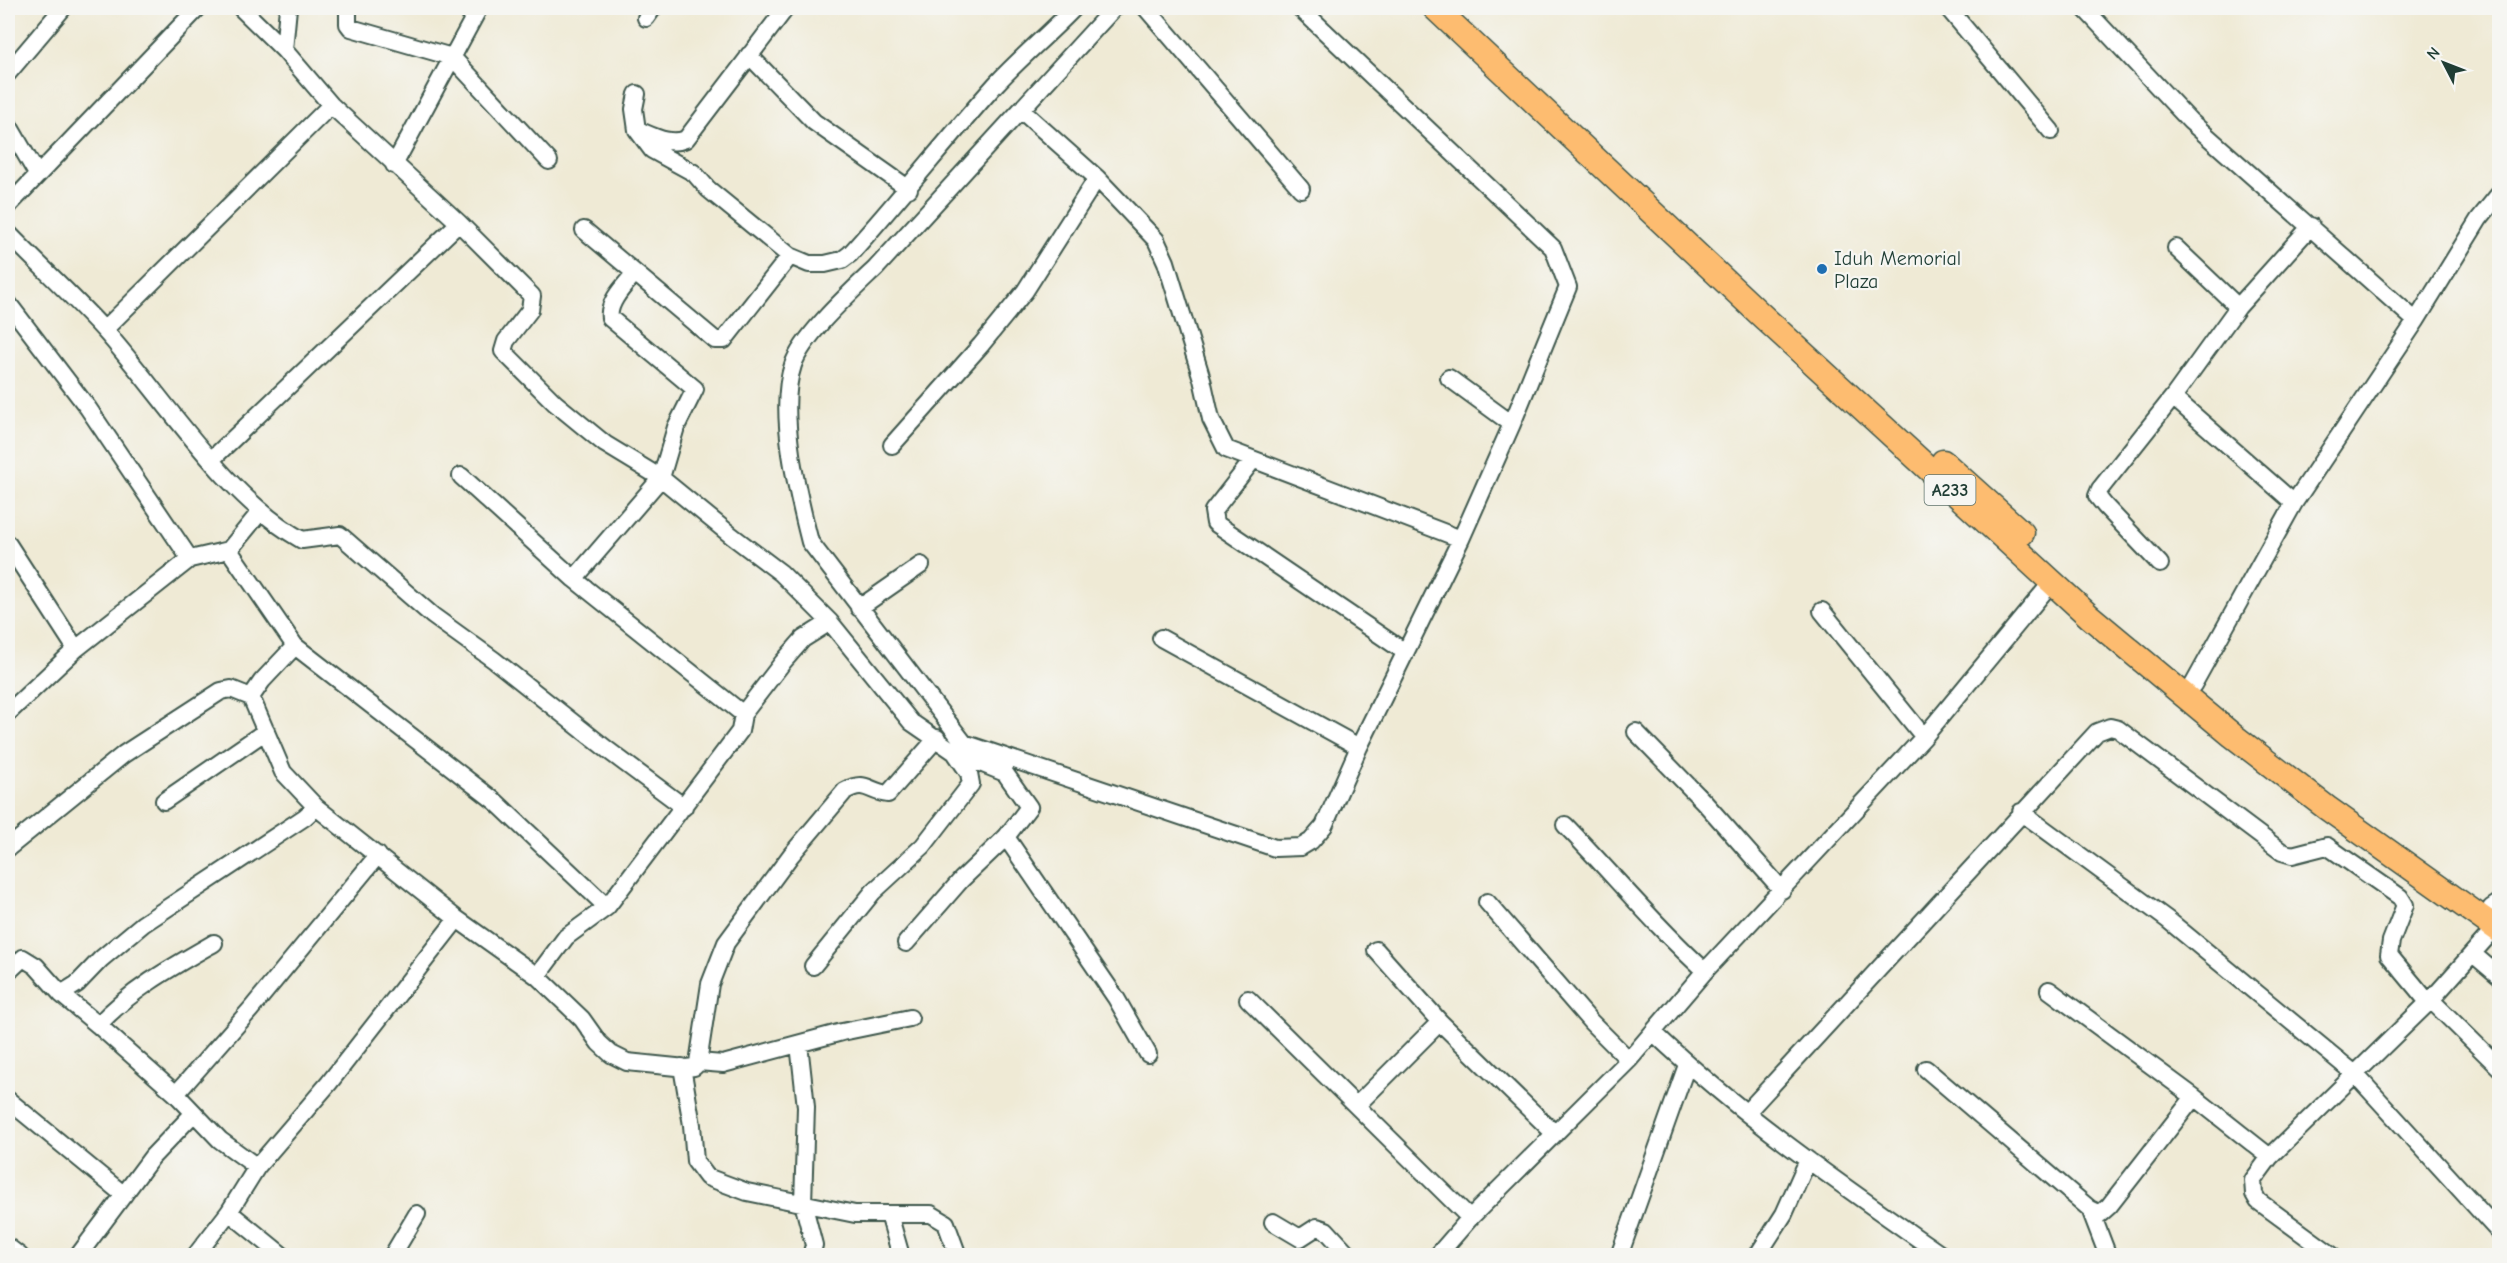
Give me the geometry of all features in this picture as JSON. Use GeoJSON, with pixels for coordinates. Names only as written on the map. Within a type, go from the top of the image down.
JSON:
{"type":"FeatureCollection","features":[{"type":"Feature","properties":{"kind":"highway","name":"A233"},"geometry":{"type":"LineString","coordinates":[[1436,8],[1764,307],[2242,727],[2497,917]]}},
{"type":"Feature","properties":{"kind":"highway","name":"A233"},"geometry":{"type":"LineString","coordinates":[[1456,8],[2052,582],[2232,735],[2327,808],[2497,917]]}},
{"type":"Feature","properties":{"kind":"street"},"geometry":{"type":"LineString","coordinates":[[8,73],[63,8]]}},
{"type":"Feature","properties":{"kind":"street"},"geometry":{"type":"LineString","coordinates":[[8,206],[198,8]]}},
{"type":"Feature","properties":{"kind":"street"},"geometry":{"type":"LineString","coordinates":[[241,8],[284,50],[331,105],[459,223],[532,296],[530,310],[506,341],[503,351],[555,403],[605,444],[661,478],[781,573],[830,622],[911,722],[956,753],[1005,774],[1026,801],[1029,807],[1006,837],[961,880],[906,942]]}},
{"type":"Feature","properties":{"kind":"street"},"geometry":{"type":"LineString","coordinates":[[284,50],[288,8]]}},
{"type":"Feature","properties":{"kind":"street"},"geometry":{"type":"LineString","coordinates":[[348,8],[348,24],[351,28],[452,57],[549,160]]}},
{"type":"Feature","properties":{"kind":"street"},"geometry":{"type":"LineString","coordinates":[[394,165],[479,8]]}},
{"type":"Feature","properties":{"kind":"street"},"geometry":{"type":"LineString","coordinates":[[637,130],[678,143],[686,139],[786,8]]}},
{"type":"Feature","properties":{"kind":"street"},"geometry":{"type":"LineString","coordinates":[[637,94],[634,109],[637,130],[652,150],[694,173],[708,189],[790,256],[809,264],[825,264],[842,260],[850,254],[909,189],[995,85],[1023,55],[1074,8]]}},
{"type":"Feature","properties":{"kind":"street"},"geometry":{"type":"LineString","coordinates":[[1114,8],[876,268],[838,304],[802,347],[793,364],[787,390],[787,425],[810,542],[964,743],[1275,848],[1302,847],[1311,841],[1324,826],[1359,747],[1461,539],[1512,424],[1568,287],[1553,248],[1299,8]]}},
{"type":"Feature","properties":{"kind":"street"},"geometry":{"type":"LineString","coordinates":[[1146,8],[1301,189]]}},
{"type":"Feature","properties":{"kind":"street"},"geometry":{"type":"LineString","coordinates":[[1948,8],[2051,132]]}},
{"type":"Feature","properties":{"kind":"street"},"geometry":{"type":"LineString","coordinates":[[2084,8],[2190,121],[2416,321]]}},
{"type":"Feature","properties":{"kind":"street"},"geometry":{"type":"LineString","coordinates":[[749,55],[814,122],[909,189]]}},
{"type":"Feature","properties":{"kind":"street"},"geometry":{"type":"LineString","coordinates":[[104,330],[331,105]]}},
{"type":"Feature","properties":{"kind":"street"},"geometry":{"type":"LineString","coordinates":[[1021,110],[1097,178],[1156,240],[1166,262],[1218,436],[1226,449],[1461,539]]}},
{"type":"Feature","properties":{"kind":"street"},"geometry":{"type":"LineString","coordinates":[[8,124],[37,174]]}},
{"type":"Feature","properties":{"kind":"street"},"geometry":{"type":"LineString","coordinates":[[686,139],[694,173]]}},
{"type":"Feature","properties":{"kind":"street"},"geometry":{"type":"LineString","coordinates":[[892,445],[981,345],[1025,291],[1097,178]]}},
{"type":"Feature","properties":{"kind":"street"},"geometry":{"type":"LineString","coordinates":[[2193,685],[2294,503],[2416,321],[2479,219],[2499,194]]}},
{"type":"Feature","properties":{"kind":"street"},"geometry":{"type":"LineString","coordinates":[[211,460],[459,223]]}},
{"type":"Feature","properties":{"kind":"street"},"geometry":{"type":"LineString","coordinates":[[2160,564],[2097,496],[2100,489],[2173,397],[2238,307],[2311,226]]}},
{"type":"Feature","properties":{"kind":"street"},"geometry":{"type":"LineString","coordinates":[[584,230],[719,341],[724,340],[790,256]]}},
{"type":"Feature","properties":{"kind":"street"},"geometry":{"type":"LineString","coordinates":[[8,233],[104,330],[211,460],[260,512],[302,540],[340,535],[433,616],[495,660],[609,751],[684,807]]}},
{"type":"Feature","properties":{"kind":"street"},"geometry":{"type":"LineString","coordinates":[[2176,248],[2238,307]]}},
{"type":"Feature","properties":{"kind":"street"},"geometry":{"type":"LineString","coordinates":[[574,579],[661,478],[676,427],[695,389],[610,318],[609,312],[615,300],[635,273]]}},
{"type":"Feature","properties":{"kind":"street"},"geometry":{"type":"LineString","coordinates":[[8,303],[88,408],[190,559]]}},
{"type":"Feature","properties":{"kind":"street"},"geometry":{"type":"LineString","coordinates":[[1449,378],[1512,424]]}},
{"type":"Feature","properties":{"kind":"street"},"geometry":{"type":"LineString","coordinates":[[2173,397],[2294,503]]}},
{"type":"Feature","properties":{"kind":"street"},"geometry":{"type":"LineString","coordinates":[[1252,460],[1214,511],[1215,523],[1406,652]]}},
{"type":"Feature","properties":{"kind":"street"},"geometry":{"type":"LineString","coordinates":[[461,476],[574,579],[743,714]]}},
{"type":"Feature","properties":{"kind":"street"},"geometry":{"type":"LineString","coordinates":[[8,712],[76,649],[190,559],[229,550],[260,512]]}},
{"type":"Feature","properties":{"kind":"street"},"geometry":{"type":"LineString","coordinates":[[8,544],[76,649]]}},
{"type":"Feature","properties":{"kind":"street"},"geometry":{"type":"LineString","coordinates":[[229,550],[295,646],[496,802],[607,907]]}},
{"type":"Feature","properties":{"kind":"street"},"geometry":{"type":"LineString","coordinates":[[859,608],[921,564]]}},
{"type":"Feature","properties":{"kind":"street"},"geometry":{"type":"LineString","coordinates":[[1443,1253],[1470,1218],[1629,1060],[1705,971],[1924,737],[2052,582]]}},
{"type":"Feature","properties":{"kind":"street"},"geometry":{"type":"LineString","coordinates":[[1822,611],[1924,737]]}},
{"type":"Feature","properties":{"kind":"street"},"geometry":{"type":"LineString","coordinates":[[537,976],[566,937],[607,907],[740,732],[743,714],[802,639],[830,622]]}},
{"type":"Feature","properties":{"kind":"street"},"geometry":{"type":"LineString","coordinates":[[1161,638],[1359,747]]}},
{"type":"Feature","properties":{"kind":"street"},"geometry":{"type":"LineString","coordinates":[[251,697],[262,681],[295,646]]}},
{"type":"Feature","properties":{"kind":"street"},"geometry":{"type":"LineString","coordinates":[[8,848],[124,754],[221,691],[231,689],[251,697],[283,772],[316,807],[458,919],[537,976],[582,1019],[599,1043],[611,1054],[627,1062],[694,1067],[698,1062],[705,1006],[716,964],[726,943],[754,903],[845,791],[855,785],[864,785],[888,794],[937,738]]}},
{"type":"Feature","properties":{"kind":"street"},"geometry":{"type":"LineString","coordinates":[[1747,1112],[1946,897],[2021,812],[2097,732],[2110,727],[2118,729],[2282,852],[2292,855],[2327,846],[2400,897],[2405,904],[2391,941],[2389,955],[2430,1001],[2499,1068]]}},
{"type":"Feature","properties":{"kind":"street"},"geometry":{"type":"LineString","coordinates":[[164,801],[266,731]]}},
{"type":"Feature","properties":{"kind":"street"},"geometry":{"type":"LineString","coordinates":[[1636,732],[1704,802],[1782,890]]}},
{"type":"Feature","properties":{"kind":"street"},"geometry":{"type":"LineString","coordinates":[[813,966],[873,892],[923,846],[970,784],[969,773],[956,753]]}},
{"type":"Feature","properties":{"kind":"street"},"geometry":{"type":"LineString","coordinates":[[61,994],[77,984],[101,959],[143,924],[305,817],[316,807]]}},
{"type":"Feature","properties":{"kind":"street"},"geometry":{"type":"LineString","coordinates":[[2021,812],[2168,920],[2355,1074],[2499,1233]]}},
{"type":"Feature","properties":{"kind":"street"},"geometry":{"type":"LineString","coordinates":[[1564,825],[1607,868],[1676,945],[1705,971]]}},
{"type":"Feature","properties":{"kind":"street"},"geometry":{"type":"LineString","coordinates":[[1006,837],[1116,998],[1148,1054]]}},
{"type":"Feature","properties":{"kind":"street"},"geometry":{"type":"LineString","coordinates":[[176,1094],[251,1009],[378,855]]}},
{"type":"Feature","properties":{"kind":"street"},"geometry":{"type":"LineString","coordinates":[[1487,902],[1591,1022],[1629,1060]]}},
{"type":"Feature","properties":{"kind":"street"},"geometry":{"type":"LineString","coordinates":[[2333,1256],[2258,1201],[2254,1194],[2253,1180],[2270,1157],[2430,1001],[2473,954],[2497,917]]}},
{"type":"Feature","properties":{"kind":"street"},"geometry":{"type":"LineString","coordinates":[[195,1256],[229,1212],[257,1167],[329,1083],[458,919]]}},
{"type":"Feature","properties":{"kind":"street"},"geometry":{"type":"LineString","coordinates":[[98,1025],[130,994],[155,976],[214,943]]}},
{"type":"Feature","properties":{"kind":"street"},"geometry":{"type":"LineString","coordinates":[[1376,950],[1440,1022],[1556,1134]]}},
{"type":"Feature","properties":{"kind":"street"},"geometry":{"type":"LineString","coordinates":[[2473,954],[2499,977]]}},
{"type":"Feature","properties":{"kind":"street"},"geometry":{"type":"LineString","coordinates":[[8,972],[23,958],[36,966],[61,994],[176,1094],[220,1140],[257,1167]]}},
{"type":"Feature","properties":{"kind":"street"},"geometry":{"type":"LineString","coordinates":[[2049,990],[2194,1097],[2270,1157]]}},
{"type":"Feature","properties":{"kind":"street"},"geometry":{"type":"LineString","coordinates":[[1248,999],[1470,1218]]}},
{"type":"Feature","properties":{"kind":"street"},"geometry":{"type":"LineString","coordinates":[[698,1062],[723,1064],[842,1032],[910,1018]]}},
{"type":"Feature","properties":{"kind":"street"},"geometry":{"type":"LineString","coordinates":[[1357,1105],[1440,1022]]}},
{"type":"Feature","properties":{"kind":"street"},"geometry":{"type":"LineString","coordinates":[[1653,1032],[1688,1065],[1808,1160],[1943,1256]]}},
{"type":"Feature","properties":{"kind":"street"},"geometry":{"type":"LineString","coordinates":[[799,1044],[806,1107],[803,1203],[814,1245],[811,1256]]}},
{"type":"Feature","properties":{"kind":"street"},"geometry":{"type":"LineString","coordinates":[[1620,1256],[1688,1065]]}},
{"type":"Feature","properties":{"kind":"street"},"geometry":{"type":"LineString","coordinates":[[682,1067],[692,1125],[695,1161],[707,1177],[747,1192],[855,1214],[931,1214],[946,1223],[958,1256]]}},
{"type":"Feature","properties":{"kind":"street"},"geometry":{"type":"LineString","coordinates":[[1926,1069],[2090,1209],[2100,1214],[2109,1206],[2194,1097]]}},
{"type":"Feature","properties":{"kind":"street"},"geometry":{"type":"LineString","coordinates":[[8,1100],[124,1195]]}},
{"type":"Feature","properties":{"kind":"street"},"geometry":{"type":"LineString","coordinates":[[78,1256],[152,1157],[193,1114]]}},
{"type":"Feature","properties":{"kind":"street"},"geometry":{"type":"LineString","coordinates":[[1764,1253],[1808,1160]]}},
{"type":"Feature","properties":{"kind":"street"},"geometry":{"type":"LineString","coordinates":[[2090,1209],[2108,1256]]}},
{"type":"Feature","properties":{"kind":"street"},"geometry":{"type":"LineString","coordinates":[[229,1212],[284,1256]]}},
{"type":"Feature","properties":{"kind":"street"},"geometry":{"type":"LineString","coordinates":[[392,1256],[417,1214]]}},
{"type":"Feature","properties":{"kind":"street"},"geometry":{"type":"LineString","coordinates":[[889,1214],[901,1256]]}},
{"type":"Feature","properties":{"kind":"street"},"geometry":{"type":"LineString","coordinates":[[1273,1222],[1300,1238],[1317,1227],[1326,1230],[1350,1256]]}},
{"type":"Feature","properties":{"kind":"street"},"geometry":{"type":"LineString","coordinates":[[8,1247],[20,1256]]}},
{"type":"Feature","properties":{"kind":"place","name":"Iduh Memorial Plaza"},"geometry":{"type":"Point","coordinates":[1822,269]}}]}
